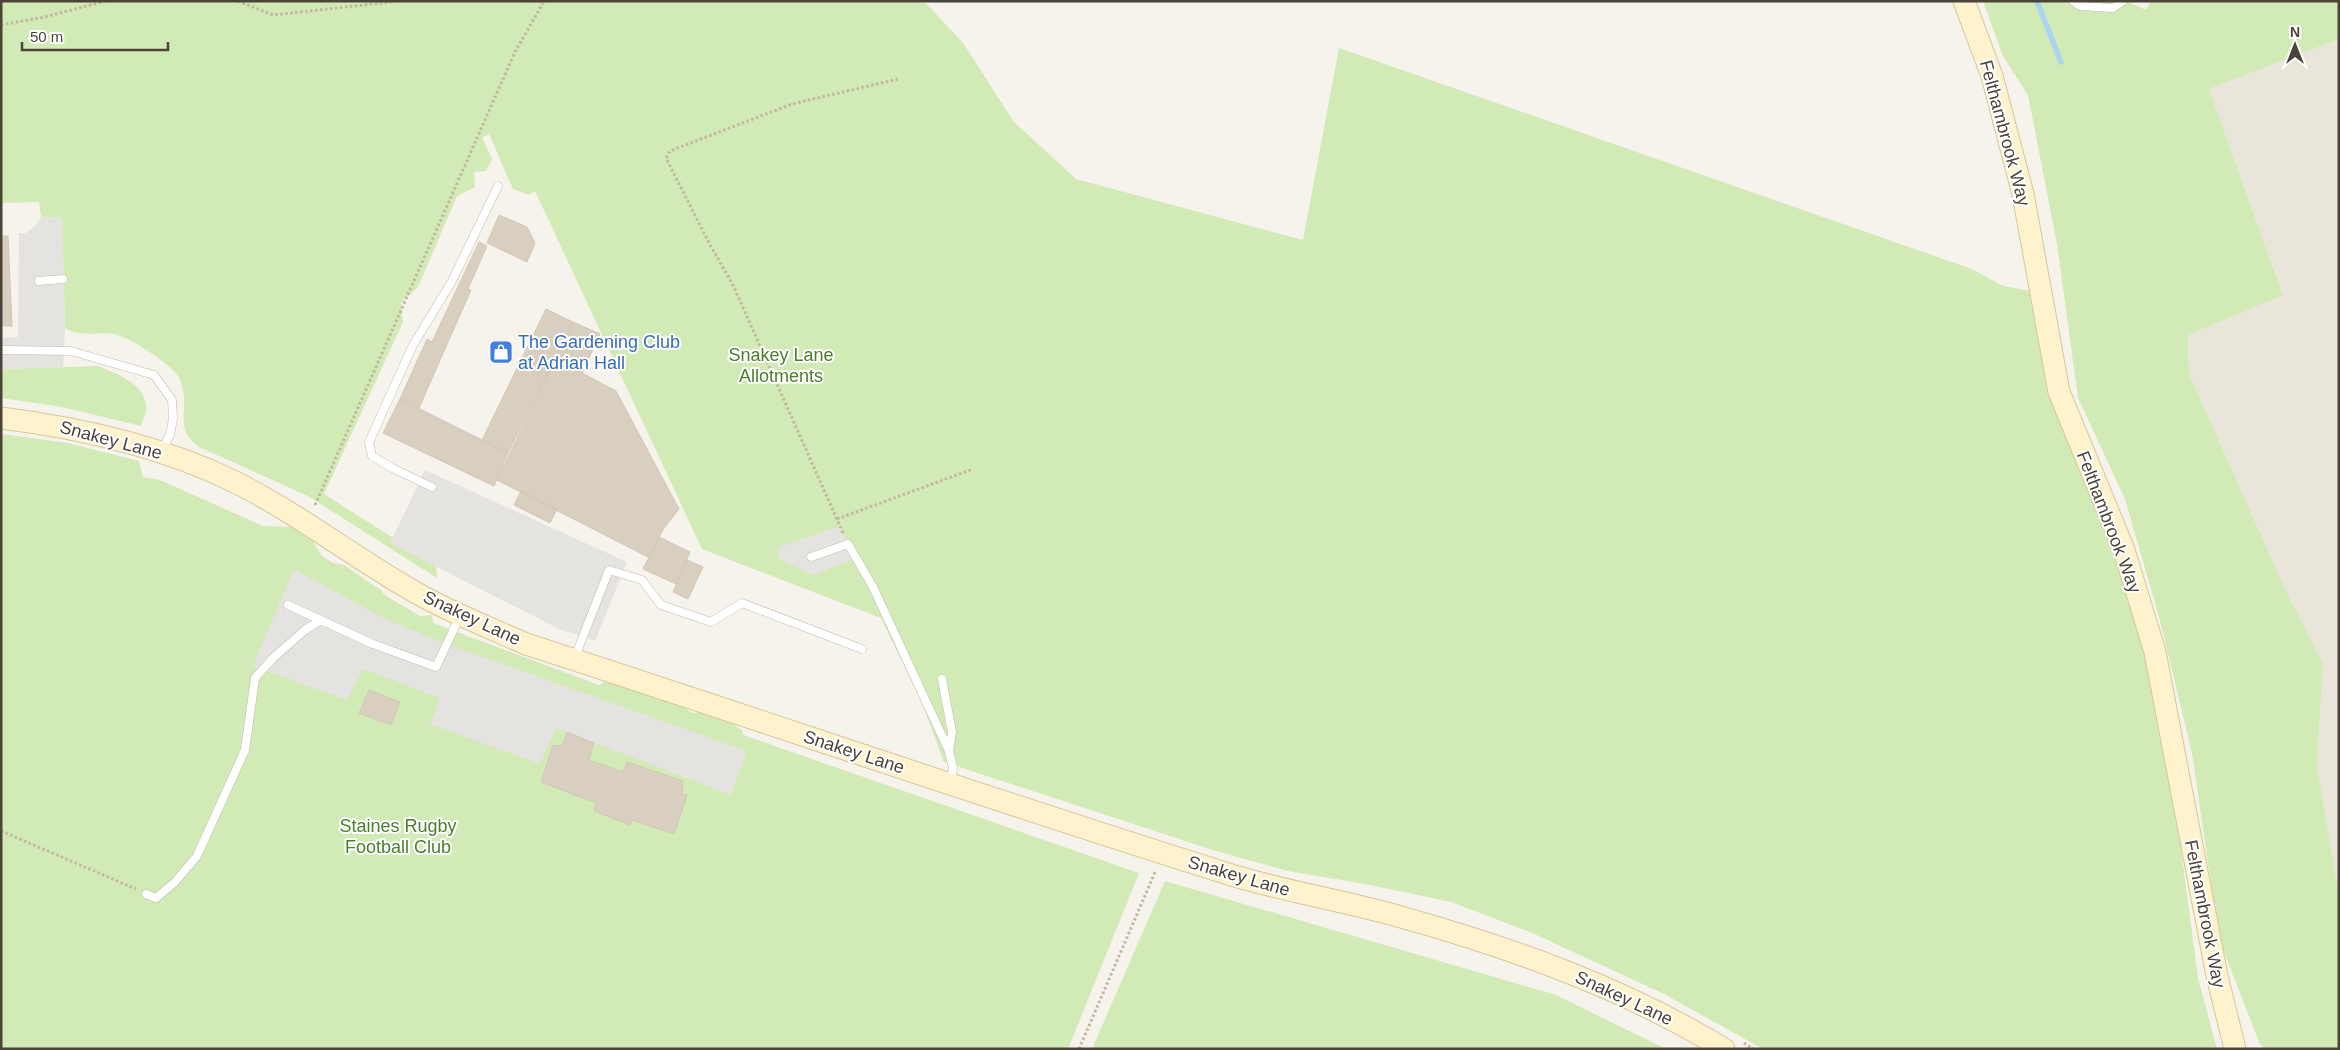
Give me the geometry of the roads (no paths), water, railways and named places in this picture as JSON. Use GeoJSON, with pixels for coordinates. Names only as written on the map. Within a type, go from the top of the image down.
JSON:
{"type":"FeatureCollection","features":[{"type":"Feature","properties":{"kind":"street","name":"Felthambrook Way"},"geometry":{"type":"LineString","coordinates":[[1964,1],[1992,76],[2023,194],[2059,392],[2124,550],[2155,652],[2216,976],[2235,1049]]}},
{"type":"Feature","properties":{"kind":"street","name":"Snakey Lane"},"geometry":{"type":"LineString","coordinates":[[1,418],[52,425],[124,441],[160,452],[234,482],[307,523],[412,590],[460,616],[526,644],[1226,874],[1399,916],[1485,943],[1587,979],[1698,1033],[1724,1049]]}},
{"type":"Feature","properties":{"kind":"lane"},"geometry":{"type":"LineString","coordinates":[[2073,1],[2080,6],[2112,8],[2123,1]]}},
{"type":"Feature","properties":{"kind":"lane"},"geometry":{"type":"LineString","coordinates":[[432,487],[372,456],[369,442],[414,346],[452,281],[498,186]]}},
{"type":"Feature","properties":{"kind":"lane"},"geometry":{"type":"LineString","coordinates":[[39,280],[63,279]]}},
{"type":"Feature","properties":{"kind":"lane"},"geometry":{"type":"LineString","coordinates":[[1,350],[70,351],[154,375],[172,400],[173,419],[170,435],[160,452]]}},
{"type":"Feature","properties":{"kind":"lane"},"geometry":{"type":"LineString","coordinates":[[811,557],[848,544],[873,587],[949,751],[953,768],[950,784]]}},
{"type":"Feature","properties":{"kind":"lane"},"geometry":{"type":"LineString","coordinates":[[575,659],[608,570],[642,580],[661,605],[711,622],[742,603],[862,649]]}},
{"type":"Feature","properties":{"kind":"lane"},"geometry":{"type":"LineString","coordinates":[[288,605],[373,644],[436,667],[460,616]]}},
{"type":"Feature","properties":{"kind":"lane"},"geometry":{"type":"LineString","coordinates":[[146,894],[156,898],[175,882],[197,856],[245,750],[255,678],[305,630],[321,620]]}},
{"type":"Feature","properties":{"kind":"lane"},"geometry":{"type":"LineString","coordinates":[[942,679],[952,732],[949,751]]}},
{"type":"Feature","properties":{"kind":"waterway"},"geometry":{"type":"LineString","coordinates":[[2037,1],[2061,62]]}},
{"type":"Feature","properties":{"kind":"place","name":"The Gardening Club at Adrian Hall"},"geometry":{"type":"Point","coordinates":[501,352]}},
{"type":"Feature","properties":{"kind":"park label","name":"Snakey Lane Allotments"},"geometry":{"type":"Point","coordinates":[781,365]}},
{"type":"Feature","properties":{"kind":"park label","name":"Staines Rugby Football Club"},"geometry":{"type":"Point","coordinates":[398,836]}}]}
